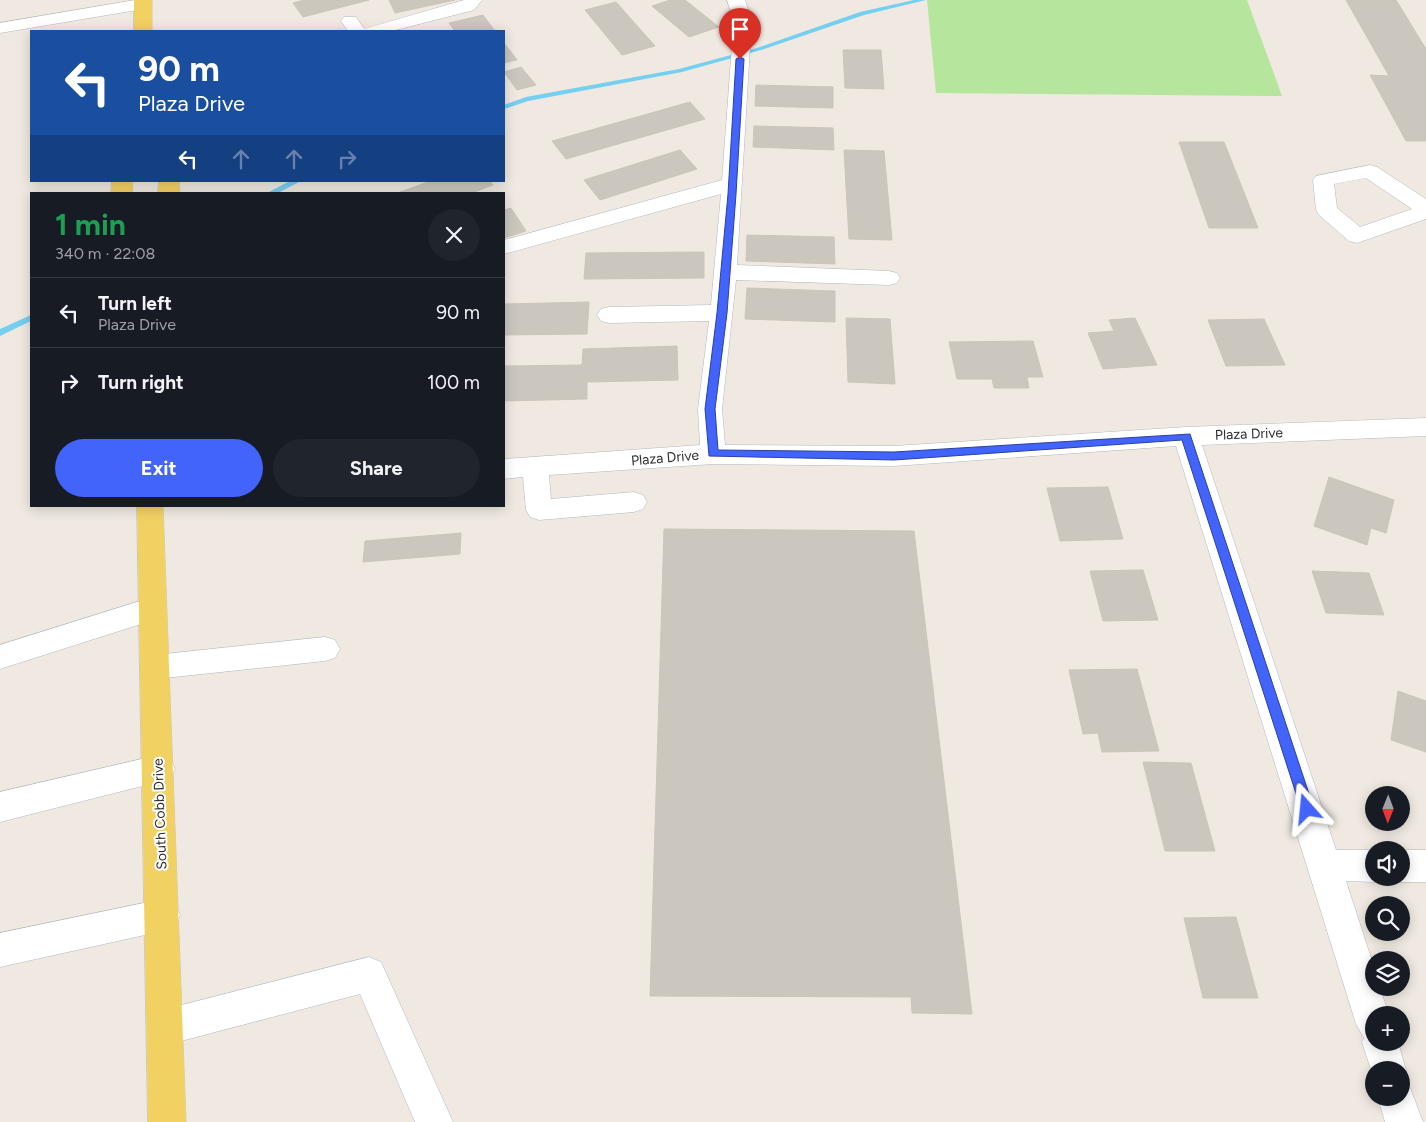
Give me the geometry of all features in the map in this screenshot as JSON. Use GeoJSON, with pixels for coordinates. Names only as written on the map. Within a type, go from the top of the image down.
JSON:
{"type":"FeatureCollection","features":[{"type":"Feature","properties":{"kind":"main road"},"geometry":{"type":"LineString","coordinates":[[143,2],[143,30]]}},
{"type":"Feature","properties":{"kind":"main road","name":"South Cobb Drive"},"geometry":{"type":"LineString","coordinates":[[150,507],[159,769],[167,1122]]}},
{"type":"Feature","properties":{"kind":"street"},"geometry":{"type":"LineString","coordinates":[[376,30],[468,6],[473,0]]}},
{"type":"Feature","properties":{"kind":"street"},"geometry":{"type":"LineString","coordinates":[[713,454],[710,409],[722,313],[740,53],[741,14],[736,0]]}},
{"type":"Feature","properties":{"kind":"street"},"geometry":{"type":"LineString","coordinates":[[0,28],[143,2]]}},
{"type":"Feature","properties":{"kind":"street"},"geometry":{"type":"LineString","coordinates":[[1426,208],[1370,171],[1323,180],[1327,210],[1357,236],[1426,212]]}},
{"type":"Feature","properties":{"kind":"street"},"geometry":{"type":"LineString","coordinates":[[505,247],[732,184]]}},
{"type":"Feature","properties":{"kind":"street"},"geometry":{"type":"LineString","coordinates":[[725,272],[889,278]]}},
{"type":"Feature","properties":{"kind":"street"},"geometry":{"type":"LineString","coordinates":[[609,315],[722,313]]}},
{"type":"Feature","properties":{"kind":"street","name":"Plaza Drive"},"geometry":{"type":"LineString","coordinates":[[505,469],[713,454],[894,456],[1186,436],[1426,427]]}},
{"type":"Feature","properties":{"kind":"street"},"geometry":{"type":"LineString","coordinates":[[1186,436],[1325,865],[1368,1006]]}},
{"type":"Feature","properties":{"kind":"street"},"geometry":{"type":"LineString","coordinates":[[535,468],[539,510],[634,502]]}},
{"type":"Feature","properties":{"kind":"street"},"geometry":{"type":"LineString","coordinates":[[0,657],[153,609]]}},
{"type":"Feature","properties":{"kind":"street"},"geometry":{"type":"LineString","coordinates":[[155,667],[325,649]]}},
{"type":"Feature","properties":{"kind":"street"},"geometry":{"type":"LineString","coordinates":[[0,807],[159,769]]}},
{"type":"Feature","properties":{"kind":"street"},"geometry":{"type":"LineString","coordinates":[[1325,865],[1365,866]]}},
{"type":"Feature","properties":{"kind":"street"},"geometry":{"type":"LineString","coordinates":[[1410,866],[1426,866]]}},
{"type":"Feature","properties":{"kind":"street"},"geometry":{"type":"LineString","coordinates":[[0,950],[163,915]]}},
{"type":"Feature","properties":{"kind":"street"},"geometry":{"type":"LineString","coordinates":[[166,1027],[369,974],[434,1122]]}},
{"type":"Feature","properties":{"kind":"street"},"geometry":{"type":"LineString","coordinates":[[1399,1106],[1404,1122]]}},
{"type":"Feature","properties":{"kind":"green space"},"geometry":{"type":"Polygon","coordinates":[[[927,0],[1247,0],[1282,96],[936,93],[927,0]]]}},
{"type":"Feature","properties":{"kind":"building"},"geometry":{"type":"Polygon","coordinates":[[[304,0],[369,0],[303,17],[293,3],[304,0]]]}},
{"type":"Feature","properties":{"kind":"building"},"geometry":{"type":"Polygon","coordinates":[[[389,0],[455,0],[395,13],[389,0]]]}},
{"type":"Feature","properties":{"kind":"building"},"geometry":{"type":"Polygon","coordinates":[[[670,0],[685,0],[719,27],[689,37],[652,6],[670,0]]]}},
{"type":"Feature","properties":{"kind":"building"},"geometry":{"type":"Polygon","coordinates":[[[1346,0],[1396,0],[1426,49],[1426,141],[1406,141],[1370,75],[1389,76],[1346,0]]]}},
{"type":"Feature","properties":{"kind":"building"},"geometry":{"type":"Polygon","coordinates":[[[616,2],[655,46],[622,55],[585,10],[616,2]]]}},
{"type":"Feature","properties":{"kind":"building"},"geometry":{"type":"Polygon","coordinates":[[[483,15],[494,30],[454,30],[449,23],[483,15]]]}},
{"type":"Feature","properties":{"kind":"building"},"geometry":{"type":"Polygon","coordinates":[[[505,44],[517,60],[505,63],[505,44]]]}},
{"type":"Feature","properties":{"kind":"building"},"geometry":{"type":"Polygon","coordinates":[[[843,50],[881,50],[884,89],[845,88],[843,50]]]}},
{"type":"Feature","properties":{"kind":"building"},"geometry":{"type":"Polygon","coordinates":[[[521,67],[536,85],[517,90],[505,72],[521,67]]]}},
{"type":"Feature","properties":{"kind":"building"},"geometry":{"type":"Polygon","coordinates":[[[756,85],[833,87],[833,108],[755,106],[756,85]]]}},
{"type":"Feature","properties":{"kind":"building"},"geometry":{"type":"Polygon","coordinates":[[[690,102],[705,119],[566,159],[552,141],[690,102]]]}},
{"type":"Feature","properties":{"kind":"building"},"geometry":{"type":"Polygon","coordinates":[[[754,126],[833,128],[834,150],[753,147],[754,126]]]}},
{"type":"Feature","properties":{"kind":"building"},"geometry":{"type":"Polygon","coordinates":[[[1179,142],[1224,142],[1258,228],[1209,228],[1179,142]]]}},
{"type":"Feature","properties":{"kind":"building"},"geometry":{"type":"Polygon","coordinates":[[[680,150],[697,169],[600,200],[584,180],[680,150]]]}},
{"type":"Feature","properties":{"kind":"building"},"geometry":{"type":"Polygon","coordinates":[[[844,150],[884,151],[892,240],[849,239],[844,150]]]}},
{"type":"Feature","properties":{"kind":"building"},"geometry":{"type":"Polygon","coordinates":[[[428,182],[491,182],[493,185],[474,192],[400,192],[428,182]]]}},
{"type":"Feature","properties":{"kind":"building"},"geometry":{"type":"Polygon","coordinates":[[[511,208],[526,231],[505,238],[505,210],[511,208]]]}},
{"type":"Feature","properties":{"kind":"building"},"geometry":{"type":"Polygon","coordinates":[[[747,235],[834,237],[835,264],[746,261],[747,235]]]}},
{"type":"Feature","properties":{"kind":"building"},"geometry":{"type":"Polygon","coordinates":[[[704,252],[704,278],[584,279],[586,253],[704,252]]]}},
{"type":"Feature","properties":{"kind":"building"},"geometry":{"type":"Polygon","coordinates":[[[747,288],[835,291],[835,322],[745,319],[747,288]]]}},
{"type":"Feature","properties":{"kind":"building"},"geometry":{"type":"Polygon","coordinates":[[[589,302],[587,334],[505,335],[505,304],[589,302]]]}},
{"type":"Feature","properties":{"kind":"building"},"geometry":{"type":"Polygon","coordinates":[[[846,318],[890,319],[895,384],[848,382],[846,318]]]}},
{"type":"Feature","properties":{"kind":"building"},"geometry":{"type":"Polygon","coordinates":[[[1135,318],[1157,365],[1103,369],[1088,333],[1114,331],[1109,320],[1135,318]]]}},
{"type":"Feature","properties":{"kind":"building"},"geometry":{"type":"Polygon","coordinates":[[[1264,319],[1285,365],[1226,366],[1208,320],[1264,319]]]}},
{"type":"Feature","properties":{"kind":"building"},"geometry":{"type":"Polygon","coordinates":[[[1033,341],[1043,377],[1027,377],[1029,388],[994,388],[992,379],[957,379],[949,342],[1033,341]]]}},
{"type":"Feature","properties":{"kind":"building"},"geometry":{"type":"Polygon","coordinates":[[[677,346],[678,380],[587,382],[587,399],[505,401],[505,366],[582,365],[583,349],[677,346]]]}},
{"type":"Feature","properties":{"kind":"building"},"geometry":{"type":"Polygon","coordinates":[[[1329,477],[1394,500],[1386,533],[1371,528],[1367,545],[1314,526],[1329,477]]]}},
{"type":"Feature","properties":{"kind":"building"},"geometry":{"type":"Polygon","coordinates":[[[1108,487],[1123,539],[1060,541],[1047,488],[1108,487]]]}},
{"type":"Feature","properties":{"kind":"building"},"geometry":{"type":"Polygon","coordinates":[[[664,529],[914,531],[972,1014],[912,1013],[911,997],[650,996],[664,529]]]}},
{"type":"Feature","properties":{"kind":"building"},"geometry":{"type":"Polygon","coordinates":[[[461,533],[460,554],[363,562],[365,541],[461,533]]]}},
{"type":"Feature","properties":{"kind":"building"},"geometry":{"type":"Polygon","coordinates":[[[1143,570],[1158,620],[1103,621],[1090,571],[1143,570]]]}},
{"type":"Feature","properties":{"kind":"building"},"geometry":{"type":"Polygon","coordinates":[[[1312,571],[1369,573],[1384,615],[1326,613],[1312,571]]]}},
{"type":"Feature","properties":{"kind":"building"},"geometry":{"type":"Polygon","coordinates":[[[1137,669],[1159,751],[1102,752],[1098,733],[1083,734],[1069,670],[1137,669]]]}},
{"type":"Feature","properties":{"kind":"building"},"geometry":{"type":"Polygon","coordinates":[[[1398,691],[1426,701],[1426,752],[1391,740],[1398,691]]]}},
{"type":"Feature","properties":{"kind":"building"},"geometry":{"type":"Polygon","coordinates":[[[1143,762],[1191,763],[1215,851],[1165,851],[1143,762]]]}},
{"type":"Feature","properties":{"kind":"building"},"geometry":{"type":"Polygon","coordinates":[[[1236,917],[1258,998],[1203,998],[1184,918],[1236,917]]]}},
{"type":"Feature","properties":{"kind":"waterway"},"geometry":{"type":"LineString","coordinates":[[505,107],[526,99],[680,71],[759,49],[862,13],[923,0]]}},
{"type":"Feature","properties":{"kind":"waterway"},"geometry":{"type":"LineString","coordinates":[[273,192],[295,182]]}},
{"type":"Feature","properties":{"kind":"waterway"},"geometry":{"type":"LineString","coordinates":[[0,333],[30,318]]}},
{"type":"Feature","properties":{"kind":"route"},"geometry":{"type":"LineString","coordinates":[[740,59],[732,194],[722,313],[710,409],[713,454],[894,456],[1186,436],[1307,809]]}}]}
